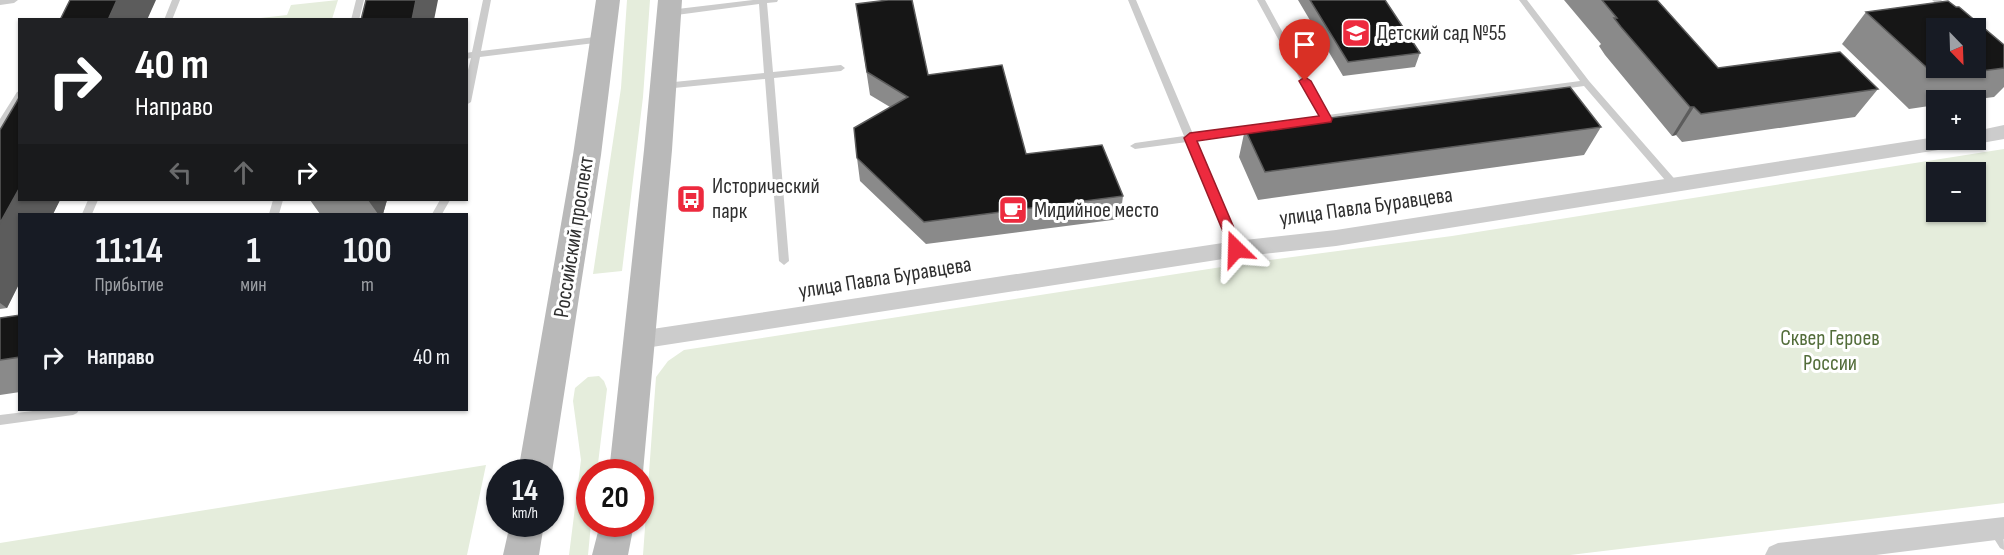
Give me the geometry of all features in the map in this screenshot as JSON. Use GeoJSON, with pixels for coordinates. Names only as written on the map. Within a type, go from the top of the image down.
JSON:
{"type":"FeatureCollection","features":[{"type":"Feature","properties":{"kind":"main road","name":"Российский проспект"},"geometry":{"type":"LineString","coordinates":[[537,459],[587,156],[608,0]]}},
{"type":"Feature","properties":{"kind":"main road"},"geometry":{"type":"LineString","coordinates":[[627,459],[664,86],[669,6]]}},
{"type":"Feature","properties":{"kind":"main road"},"geometry":{"type":"LineString","coordinates":[[521,555],[524,537]]}},
{"type":"Feature","properties":{"kind":"main road"},"geometry":{"type":"LineString","coordinates":[[610,555],[614,537]]}},
{"type":"Feature","properties":{"kind":"street"},"geometry":{"type":"LineString","coordinates":[[1986,135],[2004,132]]}},
{"type":"Feature","properties":{"kind":"street","name":"улица Павла Буравцева"},"geometry":{"type":"LineString","coordinates":[[639,340],[1236,249],[1336,238],[1926,145]]}},
{"type":"Feature","properties":{"kind":"street"},"geometry":{"type":"LineString","coordinates":[[1778,555],[2000,533]]}},
{"type":"Feature","properties":{"kind":"lane"},"geometry":{"type":"LineString","coordinates":[[0,2],[14,0]]}},
{"type":"Feature","properties":{"kind":"lane"},"geometry":{"type":"LineString","coordinates":[[169,18],[176,0]]}},
{"type":"Feature","properties":{"kind":"lane"},"geometry":{"type":"LineString","coordinates":[[356,18],[360,0]]}},
{"type":"Feature","properties":{"kind":"lane"},"geometry":{"type":"LineString","coordinates":[[468,93],[487,0]]}},
{"type":"Feature","properties":{"kind":"lane"},"geometry":{"type":"LineString","coordinates":[[669,6],[774,0]]}},
{"type":"Feature","properties":{"kind":"lane"},"geometry":{"type":"LineString","coordinates":[[1132,0],[1236,249]]}},
{"type":"Feature","properties":{"kind":"lane"},"geometry":{"type":"LineString","coordinates":[[1261,0],[1326,119]]}},
{"type":"Feature","properties":{"kind":"lane"},"geometry":{"type":"LineString","coordinates":[[1523,0],[1586,83],[1674,184]]}},
{"type":"Feature","properties":{"kind":"lane"},"geometry":{"type":"LineString","coordinates":[[1936,0],[1958,18]]}},
{"type":"Feature","properties":{"kind":"lane"},"geometry":{"type":"LineString","coordinates":[[762,2],[784,261]]}},
{"type":"Feature","properties":{"kind":"lane"},"geometry":{"type":"LineString","coordinates":[[468,56],[603,39]]}},
{"type":"Feature","properties":{"kind":"lane"},"geometry":{"type":"LineString","coordinates":[[664,86],[841,68]]}},
{"type":"Feature","properties":{"kind":"lane"},"geometry":{"type":"LineString","coordinates":[[1292,123],[1586,83]]}},
{"type":"Feature","properties":{"kind":"lane"},"geometry":{"type":"LineString","coordinates":[[0,127],[18,96]]}},
{"type":"Feature","properties":{"kind":"lane"},"geometry":{"type":"LineString","coordinates":[[7,114],[18,112]]}},
{"type":"Feature","properties":{"kind":"lane"},"geometry":{"type":"LineString","coordinates":[[1135,146],[1269,126]]}},
{"type":"Feature","properties":{"kind":"lane"},"geometry":{"type":"LineString","coordinates":[[0,420],[66,411]]}},
{"type":"Feature","properties":{"kind":"green space"},"geometry":{"type":"Polygon","coordinates":[[[338,0],[332,18],[261,18],[287,15],[291,5],[338,0]]]}},
{"type":"Feature","properties":{"kind":"green space"},"geometry":{"type":"Polygon","coordinates":[[[627,0],[650,0],[643,97],[622,271],[593,274],[621,88],[627,0]]]}},
{"type":"Feature","properties":{"kind":"green space","name":"Сквер Героев России"},"geometry":{"type":"Polygon","coordinates":[[[2004,149],[2004,503],[1570,555],[643,555],[644,537],[654,537],[654,459],[650,459],[656,377],[668,361],[684,350],[1254,262],[1452,236],[2004,149]]]}},
{"type":"Feature","properties":{"kind":"green space"},"geometry":{"type":"Polygon","coordinates":[[[599,376],[607,389],[599,459],[581,459],[573,401],[575,388],[588,377],[599,376]]]}},
{"type":"Feature","properties":{"kind":"green space"},"geometry":{"type":"Polygon","coordinates":[[[486,465],[467,555],[0,555],[0,543],[486,465]]]}},
{"type":"Feature","properties":{"kind":"green space"},"geometry":{"type":"Polygon","coordinates":[[[576,500],[576,537],[590,537],[588,555],[569,555],[576,500]]]}},
{"type":"Feature","properties":{"kind":"building"},"geometry":{"type":"Polygon","coordinates":[[[70,0],[117,0],[109,18],[61,18],[70,0]]]}},
{"type":"Feature","properties":{"kind":"building"},"geometry":{"type":"Polygon","coordinates":[[[366,0],[416,0],[412,18],[362,18],[366,0]]]}},
{"type":"Feature","properties":{"kind":"building"},"geometry":{"type":"Polygon","coordinates":[[[912,0],[928,75],[1002,65],[1026,154],[1102,145],[1123,196],[924,222],[857,158],[854,128],[908,97],[867,72],[856,4],[912,0]]]}},
{"type":"Feature","properties":{"kind":"building","name":"Детский сад №55"},"geometry":{"type":"Polygon","coordinates":[[[1310,0],[1385,0],[1420,53],[1348,62],[1310,0]]]}},
{"type":"Feature","properties":{"kind":"building"},"geometry":{"type":"Polygon","coordinates":[[[1602,0],[1657,0],[1718,68],[1840,52],[1878,89],[1701,114],[1694,107],[1690,107],[1621,27],[1614,18],[1617,18],[1602,0]]]}},
{"type":"Feature","properties":{"kind":"building"},"geometry":{"type":"Polygon","coordinates":[[[1948,1],[1972,18],[1926,18],[1926,67],[1866,12],[1948,1]]]}},
{"type":"Feature","properties":{"kind":"building"},"geometry":{"type":"Polygon","coordinates":[[[1986,30],[2004,45],[2004,68],[1986,70],[1986,30]]]}},
{"type":"Feature","properties":{"kind":"building"},"geometry":{"type":"Polygon","coordinates":[[[1570,87],[1601,127],[1265,172],[1245,129],[1570,87]]]}},
{"type":"Feature","properties":{"kind":"building"},"geometry":{"type":"Polygon","coordinates":[[[18,99],[18,191],[0,223],[0,130],[18,99]]]}},
{"type":"Feature","properties":{"kind":"building"},"geometry":{"type":"Polygon","coordinates":[[[18,315],[18,357],[0,360],[0,318],[18,315]]]}},
{"type":"Feature","properties":{"kind":"place","name":"Детский сад №55"},"geometry":{"type":"Point","coordinates":[1356,33]}},
{"type":"Feature","properties":{"kind":"place","name":"Исторический парк"},"geometry":{"type":"Point","coordinates":[691,199]}},
{"type":"Feature","properties":{"kind":"place","name":"Мидийное место"},"geometry":{"type":"Point","coordinates":[1013,210]}},
{"type":"Feature","properties":{"kind":"route"},"geometry":{"type":"LineString","coordinates":[[1236,249],[1190,138],[1326,119],[1305,81]]}}]}
